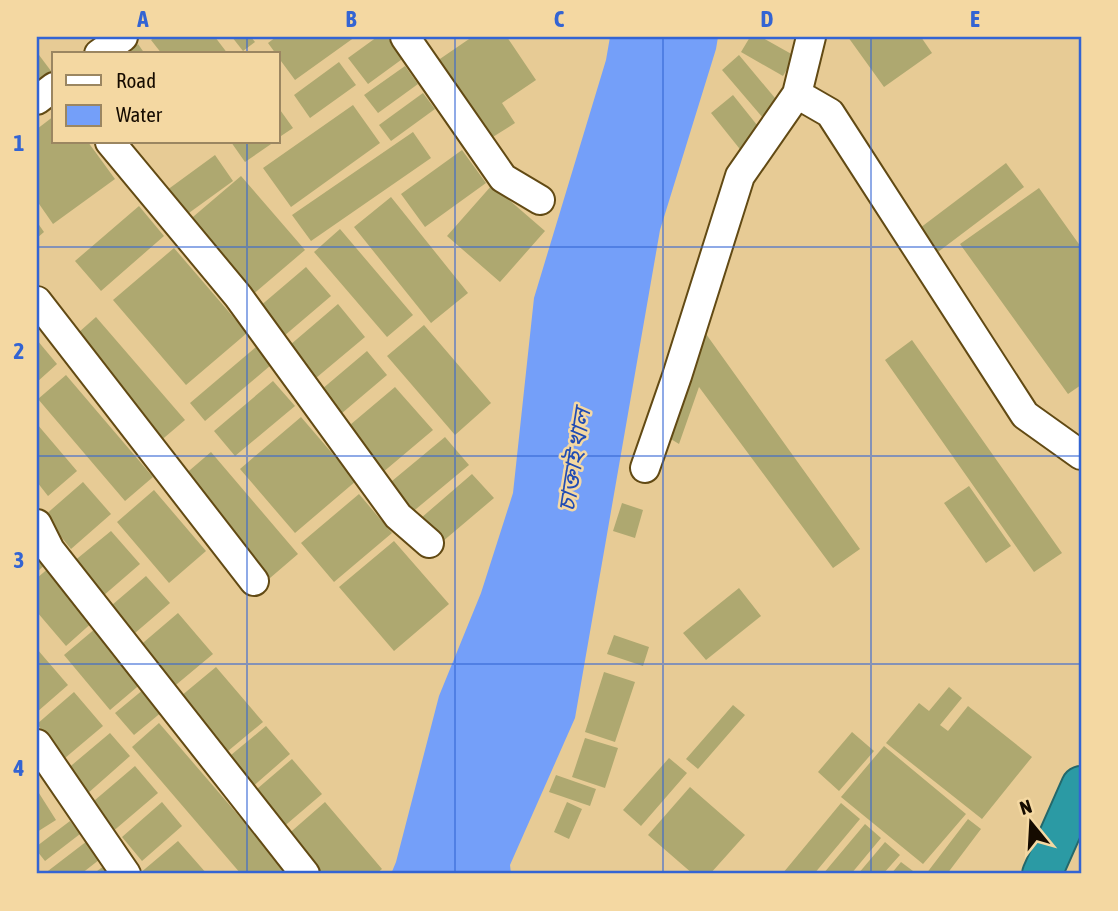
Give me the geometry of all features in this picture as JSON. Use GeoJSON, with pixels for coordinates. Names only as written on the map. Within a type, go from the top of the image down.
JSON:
{"type":"FeatureCollection","features":[{"type":"Feature","properties":{"kind":"highway"},"geometry":{"type":"LineString","coordinates":[[1042,874],[1081,786]]}},
{"type":"Feature","properties":{"kind":"street"},"geometry":{"type":"LineString","coordinates":[[102,52],[123,37]]}},
{"type":"Feature","properties":{"kind":"street"},"geometry":{"type":"LineString","coordinates":[[405,37],[503,178],[540,200]]}},
{"type":"Feature","properties":{"kind":"street"},"geometry":{"type":"LineString","coordinates":[[645,468],[740,176],[797,94],[811,37]]}},
{"type":"Feature","properties":{"kind":"street"},"geometry":{"type":"LineString","coordinates":[[37,100],[52,89]]}},
{"type":"Feature","properties":{"kind":"street"},"geometry":{"type":"LineString","coordinates":[[797,94],[830,113],[1025,415],[1081,455]]}},
{"type":"Feature","properties":{"kind":"street"},"geometry":{"type":"LineString","coordinates":[[112,144],[238,296],[398,516],[429,543]]}},
{"type":"Feature","properties":{"kind":"street"},"geometry":{"type":"LineString","coordinates":[[37,301],[254,581]]}},
{"type":"Feature","properties":{"kind":"street"},"geometry":{"type":"LineString","coordinates":[[37,524],[50,550],[304,874]]}},
{"type":"Feature","properties":{"kind":"street"},"geometry":{"type":"LineString","coordinates":[[37,744],[126,874]]}},
{"type":"Feature","properties":{"kind":"water","name":"চাক্তাই খাল"},"geometry":{"type":"Polygon","coordinates":[[[610,37],[718,37],[660,230],[575,718],[510,865],[511,874],[391,874],[439,696],[481,593],[513,493],[534,298],[606,60],[610,37]]]}},
{"type":"Feature","properties":{"kind":"building"},"geometry":{"type":"Polygon","coordinates":[[[155,37],[215,37],[226,52],[160,52],[151,40],[155,37]]]}},
{"type":"Feature","properties":{"kind":"building"},"geometry":{"type":"Polygon","coordinates":[[[232,37],[251,37],[255,42],[243,51],[232,37]]]}},
{"type":"Feature","properties":{"kind":"building"},"geometry":{"type":"Polygon","coordinates":[[[276,37],[355,37],[295,80],[280,60],[280,52],[275,52],[268,43],[276,37]]]}},
{"type":"Feature","properties":{"kind":"building"},"geometry":{"type":"Polygon","coordinates":[[[377,37],[390,37],[405,57],[368,84],[348,58],[377,37]]]}},
{"type":"Feature","properties":{"kind":"building"},"geometry":{"type":"Polygon","coordinates":[[[472,37],[507,37],[536,80],[502,103],[515,123],[488,140],[434,63],[472,37]]]}},
{"type":"Feature","properties":{"kind":"building"},"geometry":{"type":"Polygon","coordinates":[[[750,37],[761,37],[795,56],[783,76],[741,52],[750,37]]]}},
{"type":"Feature","properties":{"kind":"building"},"geometry":{"type":"Polygon","coordinates":[[[848,37],[921,37],[932,53],[884,87],[848,37]]]}},
{"type":"Feature","properties":{"kind":"building"},"geometry":{"type":"Polygon","coordinates":[[[138,44],[144,52],[127,52],[138,44]]]}},
{"type":"Feature","properties":{"kind":"building"},"geometry":{"type":"Polygon","coordinates":[[[39,55],[52,72],[52,77],[37,91],[39,55]]]}},
{"type":"Feature","properties":{"kind":"building"},"geometry":{"type":"Polygon","coordinates":[[[739,55],[780,104],[763,118],[722,70],[739,55]]]}},
{"type":"Feature","properties":{"kind":"building"},"geometry":{"type":"Polygon","coordinates":[[[339,62],[356,85],[310,118],[294,95],[339,62]]]}},
{"type":"Feature","properties":{"kind":"building"},"geometry":{"type":"Polygon","coordinates":[[[405,66],[418,84],[378,113],[364,95],[405,66]]]}},
{"type":"Feature","properties":{"kind":"building"},"geometry":{"type":"Polygon","coordinates":[[[423,93],[435,109],[391,141],[379,125],[423,93]]]}},
{"type":"Feature","properties":{"kind":"building"},"geometry":{"type":"Polygon","coordinates":[[[733,95],[765,135],[743,153],[711,113],[733,95]]]}},
{"type":"Feature","properties":{"kind":"building"},"geometry":{"type":"Polygon","coordinates":[[[353,105],[380,143],[291,207],[263,168],[353,105]]]}},
{"type":"Feature","properties":{"kind":"building"},"geometry":{"type":"Polygon","coordinates":[[[280,110],[293,128],[280,137],[280,110]]]}},
{"type":"Feature","properties":{"kind":"building"},"geometry":{"type":"Polygon","coordinates":[[[52,118],[52,144],[89,144],[115,179],[53,224],[37,201],[37,129],[52,118]]]}},
{"type":"Feature","properties":{"kind":"building"},"geometry":{"type":"Polygon","coordinates":[[[413,132],[431,158],[311,241],[292,215],[413,132]]]}},
{"type":"Feature","properties":{"kind":"building"},"geometry":{"type":"Polygon","coordinates":[[[232,144],[271,144],[245,162],[232,144]]]}},
{"type":"Feature","properties":{"kind":"building"},"geometry":{"type":"Polygon","coordinates":[[[462,150],[486,183],[425,227],[401,194],[462,150]]]}},
{"type":"Feature","properties":{"kind":"building"},"geometry":{"type":"Polygon","coordinates":[[[215,155],[233,181],[182,218],[163,193],[215,155]]]}},
{"type":"Feature","properties":{"kind":"building"},"geometry":{"type":"Polygon","coordinates":[[[1006,163],[1024,187],[934,255],[916,231],[1006,163]]]}},
{"type":"Feature","properties":{"kind":"building"},"geometry":{"type":"Polygon","coordinates":[[[241,176],[305,250],[251,296],[187,222],[241,176]]]}},
{"type":"Feature","properties":{"kind":"building"},"geometry":{"type":"Polygon","coordinates":[[[492,185],[545,231],[500,282],[447,236],[492,185]]]}},
{"type":"Feature","properties":{"kind":"building"},"geometry":{"type":"Polygon","coordinates":[[[1039,188],[1081,247],[1081,385],[1068,394],[960,244],[1039,188]]]}},
{"type":"Feature","properties":{"kind":"building"},"geometry":{"type":"Polygon","coordinates":[[[391,197],[468,293],[431,323],[354,227],[391,197]]]}},
{"type":"Feature","properties":{"kind":"building"},"geometry":{"type":"Polygon","coordinates":[[[139,206],[164,236],[101,291],[75,261],[139,206]]]}},
{"type":"Feature","properties":{"kind":"building"},"geometry":{"type":"Polygon","coordinates":[[[37,222],[44,232],[37,238],[37,222]]]}},
{"type":"Feature","properties":{"kind":"building"},"geometry":{"type":"Polygon","coordinates":[[[340,229],[413,315],[387,337],[314,252],[340,229]]]}},
{"type":"Feature","properties":{"kind":"building"},"geometry":{"type":"Polygon","coordinates":[[[174,248],[247,333],[186,385],[113,300],[174,248]]]}},
{"type":"Feature","properties":{"kind":"building"},"geometry":{"type":"Polygon","coordinates":[[[306,267],[331,296],[284,336],[259,307],[306,267]]]}},
{"type":"Feature","properties":{"kind":"building"},"geometry":{"type":"Polygon","coordinates":[[[338,304],[365,337],[310,383],[283,351],[338,304]]]}},
{"type":"Feature","properties":{"kind":"building"},"geometry":{"type":"Polygon","coordinates":[[[96,317],[185,420],[158,443],[70,340],[96,317]]]}},
{"type":"Feature","properties":{"kind":"building"},"geometry":{"type":"Polygon","coordinates":[[[424,325],[491,403],[455,435],[387,356],[424,325]]]}},
{"type":"Feature","properties":{"kind":"building"},"geometry":{"type":"Polygon","coordinates":[[[701,327],[860,549],[833,568],[699,387],[679,444],[666,436],[701,327]]]}},
{"type":"Feature","properties":{"kind":"building"},"geometry":{"type":"Polygon","coordinates":[[[37,340],[57,364],[37,382],[37,340]]]}},
{"type":"Feature","properties":{"kind":"building"},"geometry":{"type":"Polygon","coordinates":[[[912,340],[1062,553],[1034,572],[885,360],[912,340]]]}},
{"type":"Feature","properties":{"kind":"building"},"geometry":{"type":"Polygon","coordinates":[[[256,347],[271,365],[205,421],[190,403],[256,347]]]}},
{"type":"Feature","properties":{"kind":"building"},"geometry":{"type":"Polygon","coordinates":[[[367,351],[387,375],[335,419],[315,395],[367,351]]]}},
{"type":"Feature","properties":{"kind":"building"},"geometry":{"type":"Polygon","coordinates":[[[66,375],[153,477],[125,501],[38,399],[66,375]]]}},
{"type":"Feature","properties":{"kind":"building"},"geometry":{"type":"Polygon","coordinates":[[[273,381],[295,406],[235,456],[214,431],[273,381]]]}},
{"type":"Feature","properties":{"kind":"building"},"geometry":{"type":"Polygon","coordinates":[[[395,387],[433,430],[382,473],[344,430],[395,387]]]}},
{"type":"Feature","properties":{"kind":"building"},"geometry":{"type":"Polygon","coordinates":[[[301,417],[356,481],[295,533],[240,469],[301,417]]]}},
{"type":"Feature","properties":{"kind":"building"},"geometry":{"type":"Polygon","coordinates":[[[37,424],[77,471],[48,496],[37,482],[37,424]]]}},
{"type":"Feature","properties":{"kind":"building"},"geometry":{"type":"Polygon","coordinates":[[[445,437],[469,465],[410,514],[386,486],[445,437]]]}},
{"type":"Feature","properties":{"kind":"building"},"geometry":{"type":"Polygon","coordinates":[[[211,452],[298,554],[270,578],[183,476],[211,452]]]}},
{"type":"Feature","properties":{"kind":"building"},"geometry":{"type":"Polygon","coordinates":[[[472,474],[494,498],[442,542],[421,518],[472,474]]]}},
{"type":"Feature","properties":{"kind":"building"},"geometry":{"type":"Polygon","coordinates":[[[83,482],[111,514],[71,549],[44,516],[83,482]]]}},
{"type":"Feature","properties":{"kind":"building"},"geometry":{"type":"Polygon","coordinates":[[[969,486],[1011,546],[986,563],[944,503],[969,486]]]}},
{"type":"Feature","properties":{"kind":"building"},"geometry":{"type":"Polygon","coordinates":[[[154,490],[206,551],[169,583],[117,522],[154,490]]]}},
{"type":"Feature","properties":{"kind":"building"},"geometry":{"type":"Polygon","coordinates":[[[359,494],[392,533],[334,582],[301,543],[359,494]]]}},
{"type":"Feature","properties":{"kind":"building"},"geometry":{"type":"Polygon","coordinates":[[[622,503],[643,510],[635,538],[613,531],[622,503]]]}},
{"type":"Feature","properties":{"kind":"building"},"geometry":{"type":"Polygon","coordinates":[[[111,531],[140,564],[103,596],[73,562],[111,531]]]}},
{"type":"Feature","properties":{"kind":"building"},"geometry":{"type":"Polygon","coordinates":[[[394,541],[449,604],[394,651],[339,587],[394,541]]]}},
{"type":"Feature","properties":{"kind":"building"},"geometry":{"type":"Polygon","coordinates":[[[37,549],[48,562],[37,572],[37,549]]]}},
{"type":"Feature","properties":{"kind":"building"},"geometry":{"type":"Polygon","coordinates":[[[50,567],[95,620],[66,646],[37,612],[37,578],[50,567]]]}},
{"type":"Feature","properties":{"kind":"building"},"geometry":{"type":"Polygon","coordinates":[[[146,576],[170,603],[135,633],[112,605],[146,576]]]}},
{"type":"Feature","properties":{"kind":"building"},"geometry":{"type":"Polygon","coordinates":[[[739,588],[761,616],[706,660],[683,633],[739,588]]]}},
{"type":"Feature","properties":{"kind":"building"},"geometry":{"type":"Polygon","coordinates":[[[178,613],[213,654],[171,689],[137,648],[178,613]]]}},
{"type":"Feature","properties":{"kind":"building"},"geometry":{"type":"Polygon","coordinates":[[[96,628],[143,682],[110,710],[64,655],[96,628]]]}},
{"type":"Feature","properties":{"kind":"building"},"geometry":{"type":"Polygon","coordinates":[[[614,635],[649,647],[643,666],[607,654],[614,635]]]}},
{"type":"Feature","properties":{"kind":"building"},"geometry":{"type":"Polygon","coordinates":[[[37,649],[68,685],[37,712],[37,649]]]}},
{"type":"Feature","properties":{"kind":"building"},"geometry":{"type":"Polygon","coordinates":[[[216,667],[263,722],[222,756],[175,701],[216,667]]]}},
{"type":"Feature","properties":{"kind":"building"},"geometry":{"type":"Polygon","coordinates":[[[604,672],[635,682],[615,742],[585,732],[604,672]]]}},
{"type":"Feature","properties":{"kind":"building"},"geometry":{"type":"Polygon","coordinates":[[[949,687],[962,698],[940,725],[948,731],[968,706],[1032,757],[982,819],[886,743],[919,703],[929,711],[949,687]]]}},
{"type":"Feature","properties":{"kind":"building"},"geometry":{"type":"Polygon","coordinates":[[[144,689],[163,711],[134,735],[115,713],[144,689]]]}},
{"type":"Feature","properties":{"kind":"building"},"geometry":{"type":"Polygon","coordinates":[[[74,692],[103,726],[65,758],[37,724],[74,692]]]}},
{"type":"Feature","properties":{"kind":"building"},"geometry":{"type":"Polygon","coordinates":[[[733,705],[745,715],[698,769],[686,759],[733,705]]]}},
{"type":"Feature","properties":{"kind":"building"},"geometry":{"type":"Polygon","coordinates":[[[159,723],[289,874],[241,874],[132,747],[159,723]]]}},
{"type":"Feature","properties":{"kind":"building"},"geometry":{"type":"Polygon","coordinates":[[[266,726],[290,754],[250,789],[225,760],[266,726]]]}},
{"type":"Feature","properties":{"kind":"building"},"geometry":{"type":"Polygon","coordinates":[[[852,732],[874,751],[839,791],[818,772],[852,732]]]}},
{"type":"Feature","properties":{"kind":"building"},"geometry":{"type":"Polygon","coordinates":[[[110,733],[130,756],[87,794],[66,770],[110,733]]]}},
{"type":"Feature","properties":{"kind":"building"},"geometry":{"type":"Polygon","coordinates":[[[585,738],[618,748],[605,788],[572,777],[585,738]]]}},
{"type":"Feature","properties":{"kind":"building"},"geometry":{"type":"Polygon","coordinates":[[[884,746],[966,814],[923,864],[841,797],[884,746]]]}},
{"type":"Feature","properties":{"kind":"building"},"geometry":{"type":"Polygon","coordinates":[[[669,758],[687,773],[641,826],[623,810],[669,758]]]}},
{"type":"Feature","properties":{"kind":"building"},"geometry":{"type":"Polygon","coordinates":[[[292,759],[322,794],[281,829],[251,794],[292,759]]]}},
{"type":"Feature","properties":{"kind":"building"},"geometry":{"type":"Polygon","coordinates":[[[135,766],[158,793],[111,833],[88,806],[135,766]]]}},
{"type":"Feature","properties":{"kind":"building"},"geometry":{"type":"Polygon","coordinates":[[[556,775],[596,789],[590,806],[549,792],[556,775]]]}},
{"type":"Feature","properties":{"kind":"building"},"geometry":{"type":"Polygon","coordinates":[[[690,787],[745,835],[710,874],[693,874],[648,835],[690,787]]]}},
{"type":"Feature","properties":{"kind":"building"},"geometry":{"type":"Polygon","coordinates":[[[37,790],[56,820],[37,832],[37,790]]]}},
{"type":"Feature","properties":{"kind":"building"},"geometry":{"type":"Polygon","coordinates":[[[162,802],[182,826],[142,861],[122,837],[162,802]]]}},
{"type":"Feature","properties":{"kind":"building"},"geometry":{"type":"Polygon","coordinates":[[[325,802],[382,869],[376,874],[318,874],[285,837],[325,802]]]}},
{"type":"Feature","properties":{"kind":"building"},"geometry":{"type":"Polygon","coordinates":[[[567,802],[582,809],[569,839],[554,832],[567,802]]]}},
{"type":"Feature","properties":{"kind":"building"},"geometry":{"type":"Polygon","coordinates":[[[841,803],[860,819],[814,874],[783,873],[841,803]]]}},
{"type":"Feature","properties":{"kind":"building"},"geometry":{"type":"Polygon","coordinates":[[[968,819],[981,829],[947,874],[926,874],[968,819]]]}},
{"type":"Feature","properties":{"kind":"building"},"geometry":{"type":"Polygon","coordinates":[[[70,821],[80,834],[45,861],[37,851],[37,846],[70,821]]]}},
{"type":"Feature","properties":{"kind":"building"},"geometry":{"type":"Polygon","coordinates":[[[865,824],[881,838],[851,874],[823,874],[865,824]]]}},
{"type":"Feature","properties":{"kind":"building"},"geometry":{"type":"Polygon","coordinates":[[[91,838],[104,856],[81,874],[44,874],[91,838]]]}},
{"type":"Feature","properties":{"kind":"building"},"geometry":{"type":"Polygon","coordinates":[[[178,841],[207,874],[139,874],[178,841]]]}},
{"type":"Feature","properties":{"kind":"building"},"geometry":{"type":"Polygon","coordinates":[[[885,842],[900,855],[883,874],[858,874],[885,842]]]}},
{"type":"Feature","properties":{"kind":"building"},"geometry":{"type":"Polygon","coordinates":[[[901,862],[917,874],[891,874],[901,862]]]}},
{"type":"Feature","properties":{"kind":"building"},"geometry":{"type":"Polygon","coordinates":[[[104,866],[111,874],[93,874],[104,866]]]}}]}
